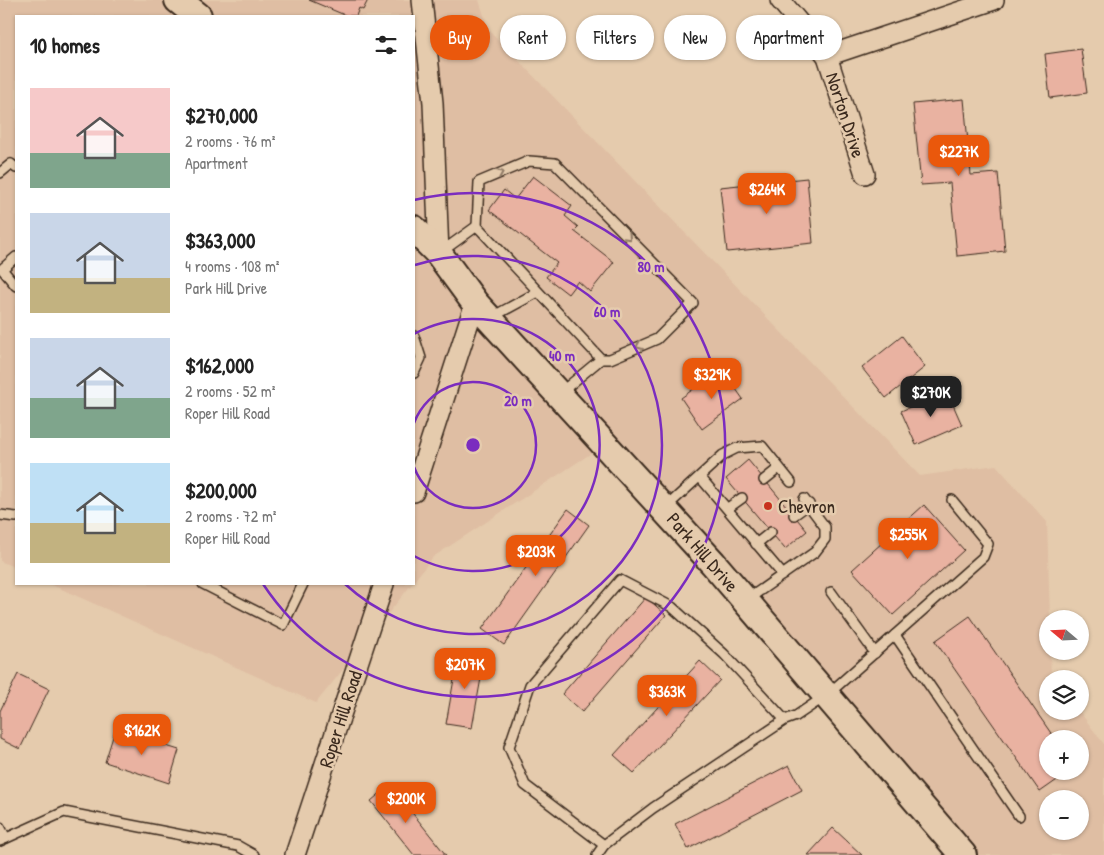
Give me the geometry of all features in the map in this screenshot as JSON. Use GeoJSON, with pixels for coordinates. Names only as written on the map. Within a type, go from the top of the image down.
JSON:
{"type":"FeatureCollection","features":[{"type":"Feature","properties":{"kind":"main road"},"geometry":{"type":"LineString","coordinates":[[178,0],[197,15]]}},
{"type":"Feature","properties":{"kind":"main road","name":"Park Hill Drive"},"geometry":{"type":"LineString","coordinates":[[415,230],[439,254],[482,311],[664,508],[746,601],[963,855]]}},
{"type":"Feature","properties":{"kind":"street"},"geometry":{"type":"LineString","coordinates":[[422,0],[433,103],[439,254]]}},
{"type":"Feature","properties":{"kind":"street","name":"Norton Drive"},"geometry":{"type":"LineString","coordinates":[[780,0],[793,15]]}},
{"type":"Feature","properties":{"kind":"street","name":"Norton Drive"},"geometry":{"type":"LineString","coordinates":[[842,51],[994,0]]}},
{"type":"Feature","properties":{"kind":"street","name":"Norton Drive"},"geometry":{"type":"LineString","coordinates":[[828,60],[865,174]]}},
{"type":"Feature","properties":{"kind":"street"},"geometry":{"type":"LineString","coordinates":[[415,489],[482,311]]}},
{"type":"Feature","properties":{"kind":"street","name":"Roper Hill Road"},"geometry":{"type":"LineString","coordinates":[[296,855],[384,585]]}},
{"type":"Feature","properties":{"kind":"lane"},"geometry":{"type":"LineString","coordinates":[[558,394],[601,360],[610,359],[657,339],[693,303],[555,162],[529,161],[479,182],[477,226],[601,360]]}},
{"type":"Feature","properties":{"kind":"lane"},"geometry":{"type":"LineString","coordinates":[[0,173],[11,164],[15,167]]}},
{"type":"Feature","properties":{"kind":"lane"},"geometry":{"type":"LineString","coordinates":[[439,254],[477,226]]}},
{"type":"Feature","properties":{"kind":"lane"},"geometry":{"type":"LineString","coordinates":[[15,258],[1,268],[15,285]]}},
{"type":"Feature","properties":{"kind":"lane"},"geometry":{"type":"LineString","coordinates":[[482,311],[538,292]]}},
{"type":"Feature","properties":{"kind":"lane"},"geometry":{"type":"LineString","coordinates":[[415,339],[421,358],[415,372]]}},
{"type":"Feature","properties":{"kind":"lane"},"geometry":{"type":"LineString","coordinates":[[664,508],[723,455],[736,448],[762,446],[791,482]]}},
{"type":"Feature","properties":{"kind":"lane"},"geometry":{"type":"LineString","coordinates":[[764,480],[779,468]]}},
{"type":"Feature","properties":{"kind":"lane"},"geometry":{"type":"LineString","coordinates":[[700,477],[783,574]]}},
{"type":"Feature","properties":{"kind":"lane"},"geometry":{"type":"LineString","coordinates":[[728,508],[742,498]]}},
{"type":"Feature","properties":{"kind":"lane"},"geometry":{"type":"LineString","coordinates":[[597,855],[604,845],[653,808],[785,720],[796,716],[827,695],[983,557],[988,544],[952,500]]}},
{"type":"Feature","properties":{"kind":"lane"},"geometry":{"type":"LineString","coordinates":[[746,601],[816,552],[826,539],[825,527],[807,501],[794,515]]}},
{"type":"Feature","properties":{"kind":"lane"},"geometry":{"type":"LineString","coordinates":[[0,515],[15,517]]}},
{"type":"Feature","properties":{"kind":"lane"},"geometry":{"type":"LineString","coordinates":[[756,544],[771,532]]}},
{"type":"Feature","properties":{"kind":"lane"},"geometry":{"type":"LineString","coordinates":[[604,845],[525,785],[509,747],[530,685],[620,580],[672,607],[724,654],[785,720]]}},
{"type":"Feature","properties":{"kind":"lane"},"geometry":{"type":"LineString","coordinates":[[205,585],[282,625],[302,585]]}},
{"type":"Feature","properties":{"kind":"lane"},"geometry":{"type":"LineString","coordinates":[[831,592],[875,653]]}},
{"type":"Feature","properties":{"kind":"lane"},"geometry":{"type":"LineString","coordinates":[[895,635],[1020,816]]}},
{"type":"Feature","properties":{"kind":"lane"},"geometry":{"type":"LineString","coordinates":[[0,827],[3,839],[64,812],[238,846],[254,855]]}},
{"type":"Feature","properties":{"kind":"shaded area"},"geometry":{"type":"Polygon","coordinates":[[[0,0],[479,0],[484,15],[430,15],[430,60],[490,60],[490,31],[500,41],[500,60],[518,60],[920,476],[996,465],[1047,522],[1050,610],[1039,610],[1039,660],[1050,660],[1051,670],[1039,670],[1039,720],[1086,720],[1104,744],[1104,855],[959,855],[613,439],[433,557],[415,580],[415,15],[15,15],[15,568],[0,561],[0,0]]]}},
{"type":"Feature","properties":{"kind":"shaded area"},"geometry":{"type":"Polygon","coordinates":[[[52,585],[411,585],[316,703],[52,585]]]}},
{"type":"Feature","properties":{"kind":"building"},"geometry":{"type":"Polygon","coordinates":[[[309,0],[368,0],[363,10],[359,8],[356,15],[345,15],[309,0]]]}},
{"type":"Feature","properties":{"kind":"building"},"geometry":{"type":"Polygon","coordinates":[[[1081,49],[1087,93],[1050,98],[1045,54],[1081,49]]]}},
{"type":"Feature","properties":{"kind":"building"},"geometry":{"type":"Polygon","coordinates":[[[964,99],[971,175],[998,173],[1005,251],[957,256],[950,183],[921,185],[913,104],[964,99]]]}},
{"type":"Feature","properties":{"kind":"building"},"geometry":{"type":"Polygon","coordinates":[[[533,176],[572,206],[565,216],[578,227],[574,231],[614,262],[590,292],[578,281],[568,294],[546,277],[557,263],[489,210],[504,190],[515,199],[533,176]]]}},
{"type":"Feature","properties":{"kind":"building"},"geometry":{"type":"Polygon","coordinates":[[[807,178],[813,243],[727,252],[720,187],[807,178]]]}},
{"type":"Feature","properties":{"kind":"building"},"geometry":{"type":"Polygon","coordinates":[[[902,336],[925,367],[886,398],[862,368],[902,336]]]}},
{"type":"Feature","properties":{"kind":"building"},"geometry":{"type":"Polygon","coordinates":[[[721,368],[743,399],[702,429],[681,398],[702,383],[705,388],[719,378],[715,372],[721,368]]]}},
{"type":"Feature","properties":{"kind":"building"},"geometry":{"type":"Polygon","coordinates":[[[947,391],[962,425],[916,445],[901,411],[947,391]]]}},
{"type":"Feature","properties":{"kind":"building","name":"Chevron"},"geometry":{"type":"Polygon","coordinates":[[[748,460],[807,531],[785,549],[726,479],[748,460]]]}},
{"type":"Feature","properties":{"kind":"building"},"geometry":{"type":"Polygon","coordinates":[[[924,505],[964,550],[893,615],[852,570],[924,505]]]}},
{"type":"Feature","properties":{"kind":"building"},"geometry":{"type":"Polygon","coordinates":[[[568,509],[589,525],[504,645],[482,629],[568,509]]]}},
{"type":"Feature","properties":{"kind":"building"},"geometry":{"type":"Polygon","coordinates":[[[646,597],[666,615],[582,712],[562,694],[646,597]]]}},
{"type":"Feature","properties":{"kind":"building"},"geometry":{"type":"Polygon","coordinates":[[[970,616],[1039,716],[1039,720],[1042,720],[1049,730],[1039,730],[1039,780],[1057,780],[1039,791],[935,641],[970,616]]]}},
{"type":"Feature","properties":{"kind":"building"},"geometry":{"type":"Polygon","coordinates":[[[459,651],[485,656],[472,728],[446,724],[459,651]]]}},
{"type":"Feature","properties":{"kind":"building"},"geometry":{"type":"Polygon","coordinates":[[[700,661],[720,680],[634,773],[614,755],[700,661]]]}},
{"type":"Feature","properties":{"kind":"building"},"geometry":{"type":"Polygon","coordinates":[[[18,674],[49,689],[20,749],[0,739],[0,711],[18,674]]]}},
{"type":"Feature","properties":{"kind":"building"},"geometry":{"type":"Polygon","coordinates":[[[115,730],[179,750],[169,783],[105,762],[115,730]]]}},
{"type":"Feature","properties":{"kind":"building"},"geometry":{"type":"Polygon","coordinates":[[[789,765],[802,790],[688,849],[675,824],[789,765]]]}},
{"type":"Feature","properties":{"kind":"building"},"geometry":{"type":"Polygon","coordinates":[[[390,785],[446,855],[414,855],[371,801],[390,785]]]}},
{"type":"Feature","properties":{"kind":"building"},"geometry":{"type":"Polygon","coordinates":[[[833,828],[862,855],[808,855],[833,828]]]}},
{"type":"Feature","properties":{"kind":"place","name":"Chevron"},"geometry":{"type":"Point","coordinates":[768,506]}}]}
